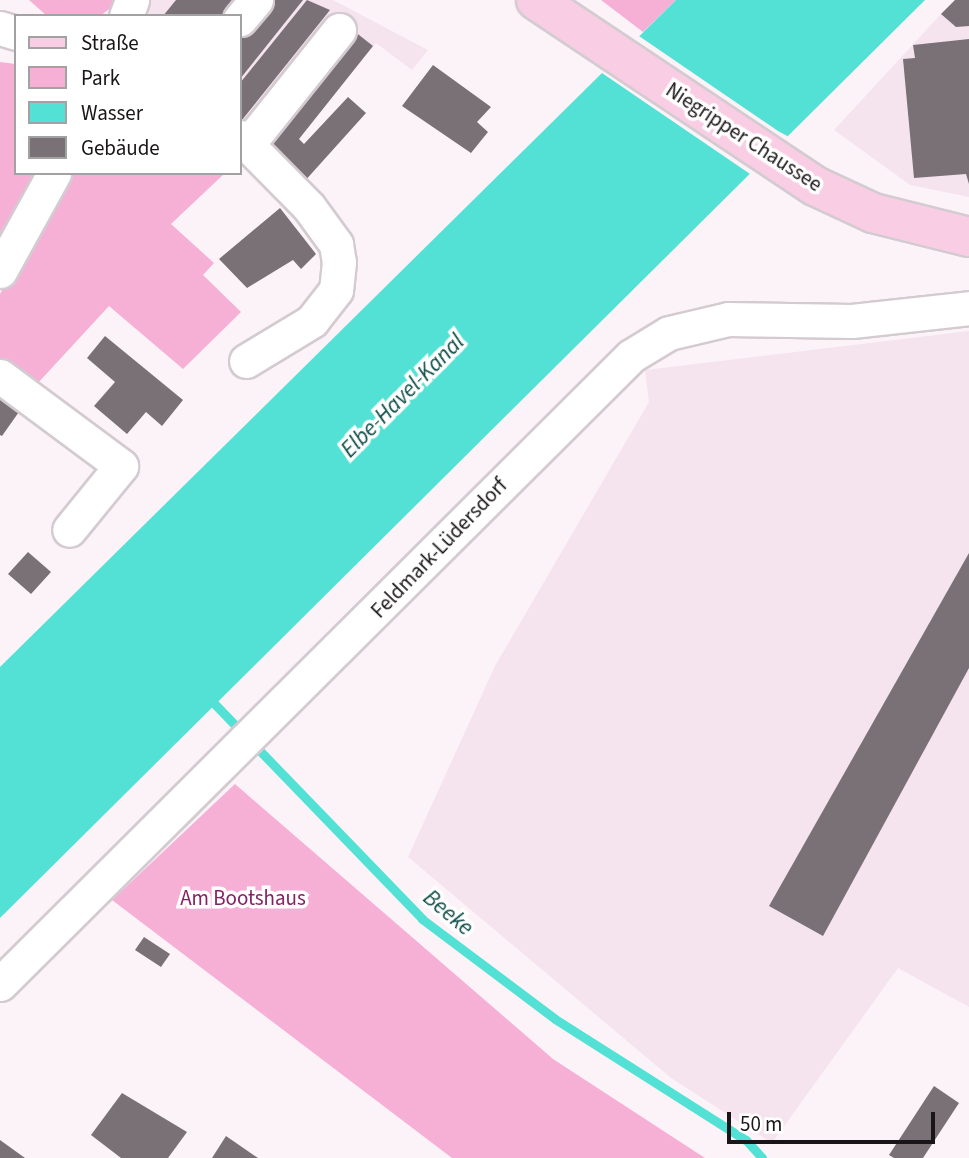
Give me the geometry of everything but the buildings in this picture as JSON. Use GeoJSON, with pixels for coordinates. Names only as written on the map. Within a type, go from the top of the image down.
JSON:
{"type":"FeatureCollection","features":[{"type":"Feature","properties":{"kind":"main road","name":"Niegripper Chaussee"},"geometry":{"type":"LineString","coordinates":[[536,0],[792,171],[873,213],[969,237]]}},
{"type":"Feature","properties":{"kind":"street"},"geometry":{"type":"LineString","coordinates":[[242,17],[256,0]]}},
{"type":"Feature","properties":{"kind":"street"},"geometry":{"type":"LineString","coordinates":[[246,361],[312,321],[336,290],[339,262],[336,244],[309,206],[244,140],[339,30]]}},
{"type":"Feature","properties":{"kind":"street"},"geometry":{"type":"LineString","coordinates":[[0,271],[53,175]]}},
{"type":"Feature","properties":{"kind":"street","name":"Feldmark-Lüdersdorf"},"geometry":{"type":"LineString","coordinates":[[0,984],[267,723],[607,376],[649,344],[692,325],[728,319],[852,321],[969,308]]}},
{"type":"Feature","properties":{"kind":"street"},"geometry":{"type":"LineString","coordinates":[[0,376],[121,466],[69,530]]}},
{"type":"Feature","properties":{"kind":"shaded area"},"geometry":{"type":"Polygon","coordinates":[[[150,0],[333,0],[428,50],[412,70],[376,43],[281,161],[242,126],[242,14],[148,14],[150,0]]]}},
{"type":"Feature","properties":{"kind":"shaded area"},"geometry":{"type":"Polygon","coordinates":[[[969,0],[969,197],[910,185],[834,130],[941,14],[969,0]]]}},
{"type":"Feature","properties":{"kind":"shaded area"},"geometry":{"type":"Polygon","coordinates":[[[969,331],[969,1007],[898,968],[772,1143],[671,1078],[408,857],[495,666],[649,402],[645,370],[969,331]]]}},
{"type":"Feature","properties":{"kind":"green space"},"geometry":{"type":"Polygon","coordinates":[[[29,0],[121,0],[103,14],[45,14],[29,0]]]}},
{"type":"Feature","properties":{"kind":"green space"},"geometry":{"type":"Polygon","coordinates":[[[601,0],[676,0],[643,32],[601,0]]]}},
{"type":"Feature","properties":{"kind":"green space"},"geometry":{"type":"Polygon","coordinates":[[[0,62],[14,64],[14,175],[34,175],[0,245],[0,62]]]}},
{"type":"Feature","properties":{"kind":"green space"},"geometry":{"type":"Polygon","coordinates":[[[63,175],[223,175],[171,224],[214,263],[203,275],[241,312],[183,369],[109,306],[37,384],[0,366],[0,294],[63,175]]]}},
{"type":"Feature","properties":{"kind":"green space","name":"Am Bootshaus"},"geometry":{"type":"Polygon","coordinates":[[[235,784],[553,1059],[705,1158],[452,1158],[112,900],[235,784]]]}},
{"type":"Feature","properties":{"kind":"water","name":"Elbe-Havel-Kanal"},"geometry":{"type":"Polygon","coordinates":[[[676,0],[925,0],[0,918],[0,667],[676,0]]]}},
{"type":"Feature","properties":{"kind":"pier"},"geometry":{"type":"Polygon","coordinates":[[[636,34],[791,138],[753,176],[599,71],[636,34]]]}},
{"type":"Feature","properties":{"kind":"waterway","name":"Beeke"},"geometry":{"type":"LineString","coordinates":[[207,696],[422,919],[555,1019],[746,1140],[762,1158]]}}]}
